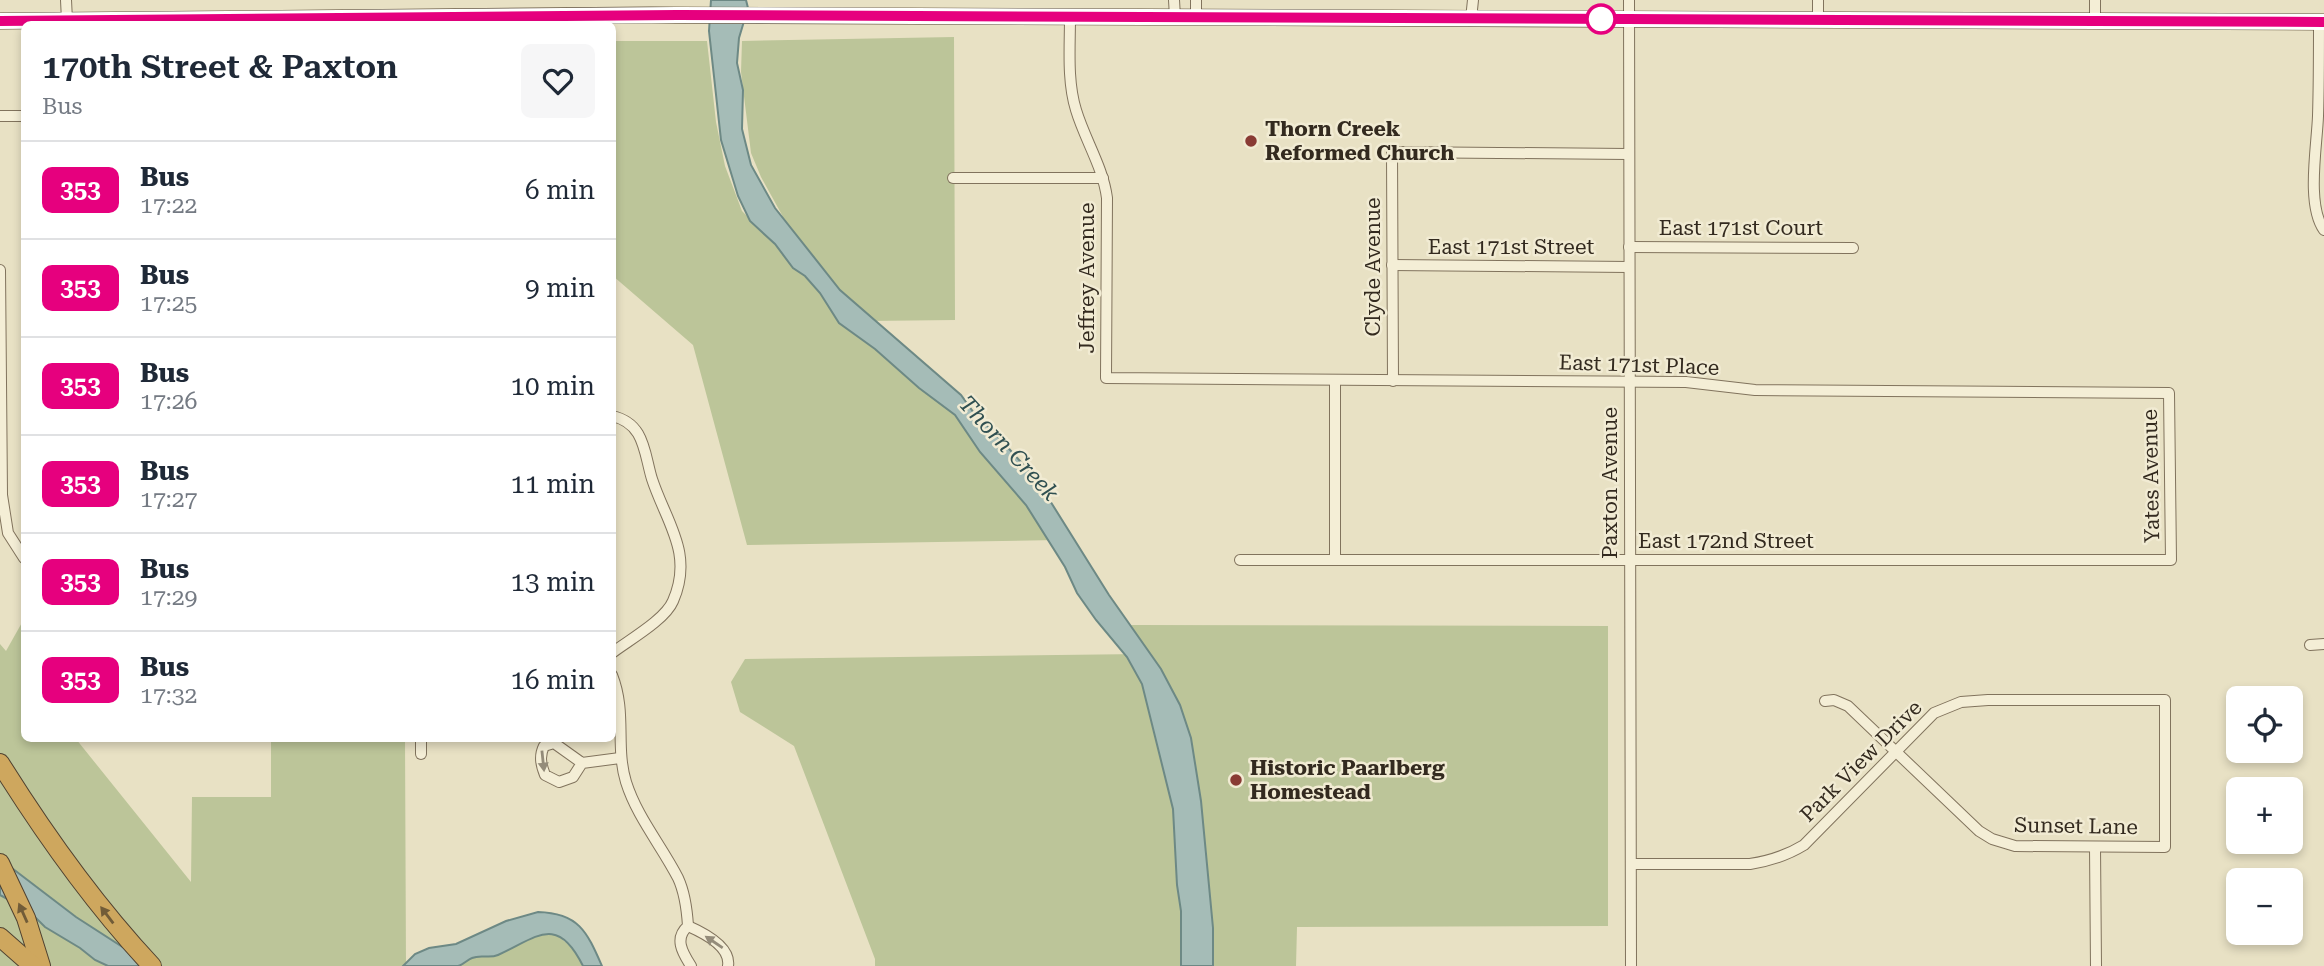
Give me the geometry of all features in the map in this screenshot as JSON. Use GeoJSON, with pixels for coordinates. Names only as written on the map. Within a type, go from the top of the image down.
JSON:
{"type":"FeatureCollection","features":[{"type":"Feature","properties":{"kind":"highway"},"geometry":{"type":"LineString","coordinates":[[0,763],[53,844],[115,926],[152,966]]}},
{"type":"Feature","properties":{"kind":"highway"},"geometry":{"type":"LineString","coordinates":[[0,863],[26,918],[41,966]]}},
{"type":"Feature","properties":{"kind":"highway"},"geometry":{"type":"LineString","coordinates":[[0,937],[33,966]]}},
{"type":"Feature","properties":{"kind":"street"},"geometry":{"type":"LineString","coordinates":[[66,0],[68,20]]}},
{"type":"Feature","properties":{"kind":"street"},"geometry":{"type":"LineString","coordinates":[[1174,0],[1175,17]]}},
{"type":"Feature","properties":{"kind":"street"},"geometry":{"type":"LineString","coordinates":[[1196,0],[1196,17]]}},
{"type":"Feature","properties":{"kind":"street"},"geometry":{"type":"LineString","coordinates":[[1471,19],[1473,0]]}},
{"type":"Feature","properties":{"kind":"street","name":"Paxton Avenue"},"geometry":{"type":"LineString","coordinates":[[1629,0],[1631,966]]}},
{"type":"Feature","properties":{"kind":"street"},"geometry":{"type":"LineString","coordinates":[[1818,0],[1818,21]]}},
{"type":"Feature","properties":{"kind":"street"},"geometry":{"type":"LineString","coordinates":[[2095,0],[2095,22]]}},
{"type":"Feature","properties":{"kind":"street"},"geometry":{"type":"LineString","coordinates":[[273,21],[651,15],[2321,22],[2321,127],[2315,188],[2316,209],[2324,230]]}},
{"type":"Feature","properties":{"kind":"street","name":"Jeffrey Avenue"},"geometry":{"type":"LineString","coordinates":[[1070,17],[1070,77],[1074,106],[1103,178],[1107,198],[1106,378]]}},
{"type":"Feature","properties":{"kind":"street"},"geometry":{"type":"LineString","coordinates":[[0,21],[102,21]]}},
{"type":"Feature","properties":{"kind":"street"},"geometry":{"type":"LineString","coordinates":[[0,117],[21,116]]}},
{"type":"Feature","properties":{"kind":"street","name":"Clyde Avenue"},"geometry":{"type":"LineString","coordinates":[[1393,381],[1392,152],[1628,154]]}},
{"type":"Feature","properties":{"kind":"street"},"geometry":{"type":"LineString","coordinates":[[953,178],[1103,178]]}},
{"type":"Feature","properties":{"kind":"street","name":"East 171st Court"},"geometry":{"type":"LineString","coordinates":[[1629,247],[1853,248]]}},
{"type":"Feature","properties":{"kind":"street","name":"East 171st Street"},"geometry":{"type":"LineString","coordinates":[[1392,265],[1629,267]]}},
{"type":"Feature","properties":{"kind":"street"},"geometry":{"type":"LineString","coordinates":[[0,270],[2,495],[8,533],[21,553]]}},
{"type":"Feature","properties":{"kind":"street","name":"East 171st Place"},"geometry":{"type":"LineString","coordinates":[[1106,378],[1702,383],[1755,390],[2169,393]]}},
{"type":"Feature","properties":{"kind":"street"},"geometry":{"type":"LineString","coordinates":[[1335,381],[1335,559]]}},
{"type":"Feature","properties":{"kind":"street","name":"Yates Avenue"},"geometry":{"type":"LineString","coordinates":[[2169,393],[2171,560]]}},
{"type":"Feature","properties":{"kind":"street"},"geometry":{"type":"LineString","coordinates":[[616,417],[629,422],[642,439],[652,479],[676,533],[680,573],[673,604],[660,618],[616,650]]}},
{"type":"Feature","properties":{"kind":"street","name":"East 172nd Street"},"geometry":{"type":"LineString","coordinates":[[1240,560],[2171,560]]}},
{"type":"Feature","properties":{"kind":"street"},"geometry":{"type":"LineString","coordinates":[[2310,645],[2324,645]]}},
{"type":"Feature","properties":{"kind":"street"},"geometry":{"type":"LineString","coordinates":[[616,688],[621,704],[621,758],[633,800],[678,878],[688,926]]}},
{"type":"Feature","properties":{"kind":"street","name":"Sunset Lane"},"geometry":{"type":"LineString","coordinates":[[1825,701],[1834,700],[1848,706],[1979,831],[1992,839],[2015,846],[2165,847]]}},
{"type":"Feature","properties":{"kind":"street","name":"Park View Drive"},"geometry":{"type":"LineString","coordinates":[[1631,864],[1750,864],[1768,862],[1792,852],[1804,845],[1934,713],[1973,700],[2165,700],[2165,847]]}},
{"type":"Feature","properties":{"kind":"street"},"geometry":{"type":"LineString","coordinates":[[421,742],[421,754]]}},
{"type":"Feature","properties":{"kind":"street"},"geometry":{"type":"LineString","coordinates":[[582,764],[573,777],[559,782],[545,775],[541,752],[544,746],[554,743],[582,764],[621,758]]}},
{"type":"Feature","properties":{"kind":"street"},"geometry":{"type":"LineString","coordinates":[[2095,847],[2096,966]]}},
{"type":"Feature","properties":{"kind":"street"},"geometry":{"type":"LineString","coordinates":[[688,926],[682,931],[680,940],[681,949],[691,966]]}},
{"type":"Feature","properties":{"kind":"street"},"geometry":{"type":"LineString","coordinates":[[688,926],[721,945],[728,954],[728,966]]}},
{"type":"Feature","properties":{"kind":"green space"},"geometry":{"type":"Polygon","coordinates":[[[954,37],[955,320],[867,321],[791,237],[761,177],[751,153],[741,72],[742,41],[954,37]]]}},
{"type":"Feature","properties":{"kind":"green space"},"geometry":{"type":"Polygon","coordinates":[[[616,41],[707,41],[716,122],[725,166],[742,211],[840,310],[916,374],[1025,488],[1057,540],[747,545],[693,345],[616,279],[616,41]]]}},
{"type":"Feature","properties":{"kind":"green space"},"geometry":{"type":"Polygon","coordinates":[[[21,624],[21,742],[78,742],[191,882],[192,797],[271,797],[271,742],[405,742],[406,966],[0,966],[0,644],[6,651],[21,624]]]}},
{"type":"Feature","properties":{"kind":"green space"},"geometry":{"type":"Polygon","coordinates":[[[1131,625],[1608,626],[1608,926],[1297,927],[1296,966],[1213,966],[1213,928],[1206,849],[1191,738],[1180,705],[1131,625]]]}},
{"type":"Feature","properties":{"kind":"green space"},"geometry":{"type":"Polygon","coordinates":[[[1141,654],[1158,680],[1195,966],[875,966],[875,959],[794,746],[740,712],[731,682],[745,659],[1141,654]]]}},
{"type":"Feature","properties":{"kind":"green space"},"geometry":{"type":"Polygon","coordinates":[[[550,932],[570,946],[583,966],[447,966],[506,942],[550,932]]]}},
{"type":"Feature","properties":{"kind":"water"},"geometry":{"type":"Polygon","coordinates":[[[711,0],[746,0],[748,8],[739,38],[737,63],[743,90],[742,129],[751,165],[775,208],[840,290],[961,395],[974,413],[1037,480],[1109,595],[1161,669],[1180,705],[1191,738],[1201,801],[1213,928],[1213,966],[1181,966],[1181,911],[1173,809],[1142,684],[1127,657],[1077,593],[1065,567],[1026,505],[980,452],[955,415],[839,323],[820,293],[750,221],[738,196],[721,140],[709,31],[711,0]]]}},
{"type":"Feature","properties":{"kind":"water"},"geometry":{"type":"Polygon","coordinates":[[[0,859],[76,917],[152,966],[108,966],[45,927],[28,910],[0,895],[0,859]]]}},
{"type":"Feature","properties":{"kind":"water"},"geometry":{"type":"Polygon","coordinates":[[[538,912],[563,916],[580,927],[602,966],[583,966],[564,940],[545,934],[498,955],[475,957],[458,966],[403,966],[415,954],[429,948],[456,944],[506,921],[538,912]]]}},
{"type":"Feature","properties":{"kind":"bus line","name":"353"},"geometry":{"type":"LineString","coordinates":[[0,21],[677,15],[2324,22]]}},
{"type":"Feature","properties":{"kind":"place","name":"Thorn Creek Reformed Church"},"geometry":{"type":"Point","coordinates":[1251,141]}},
{"type":"Feature","properties":{"kind":"place","name":"Historic Paarlberg Homestead"},"geometry":{"type":"Point","coordinates":[1236,780]}},
{"type":"Feature","properties":{"kind":"water label","name":"Thorn Creek"},"geometry":{"type":"Point","coordinates":[1009,448]}}]}
